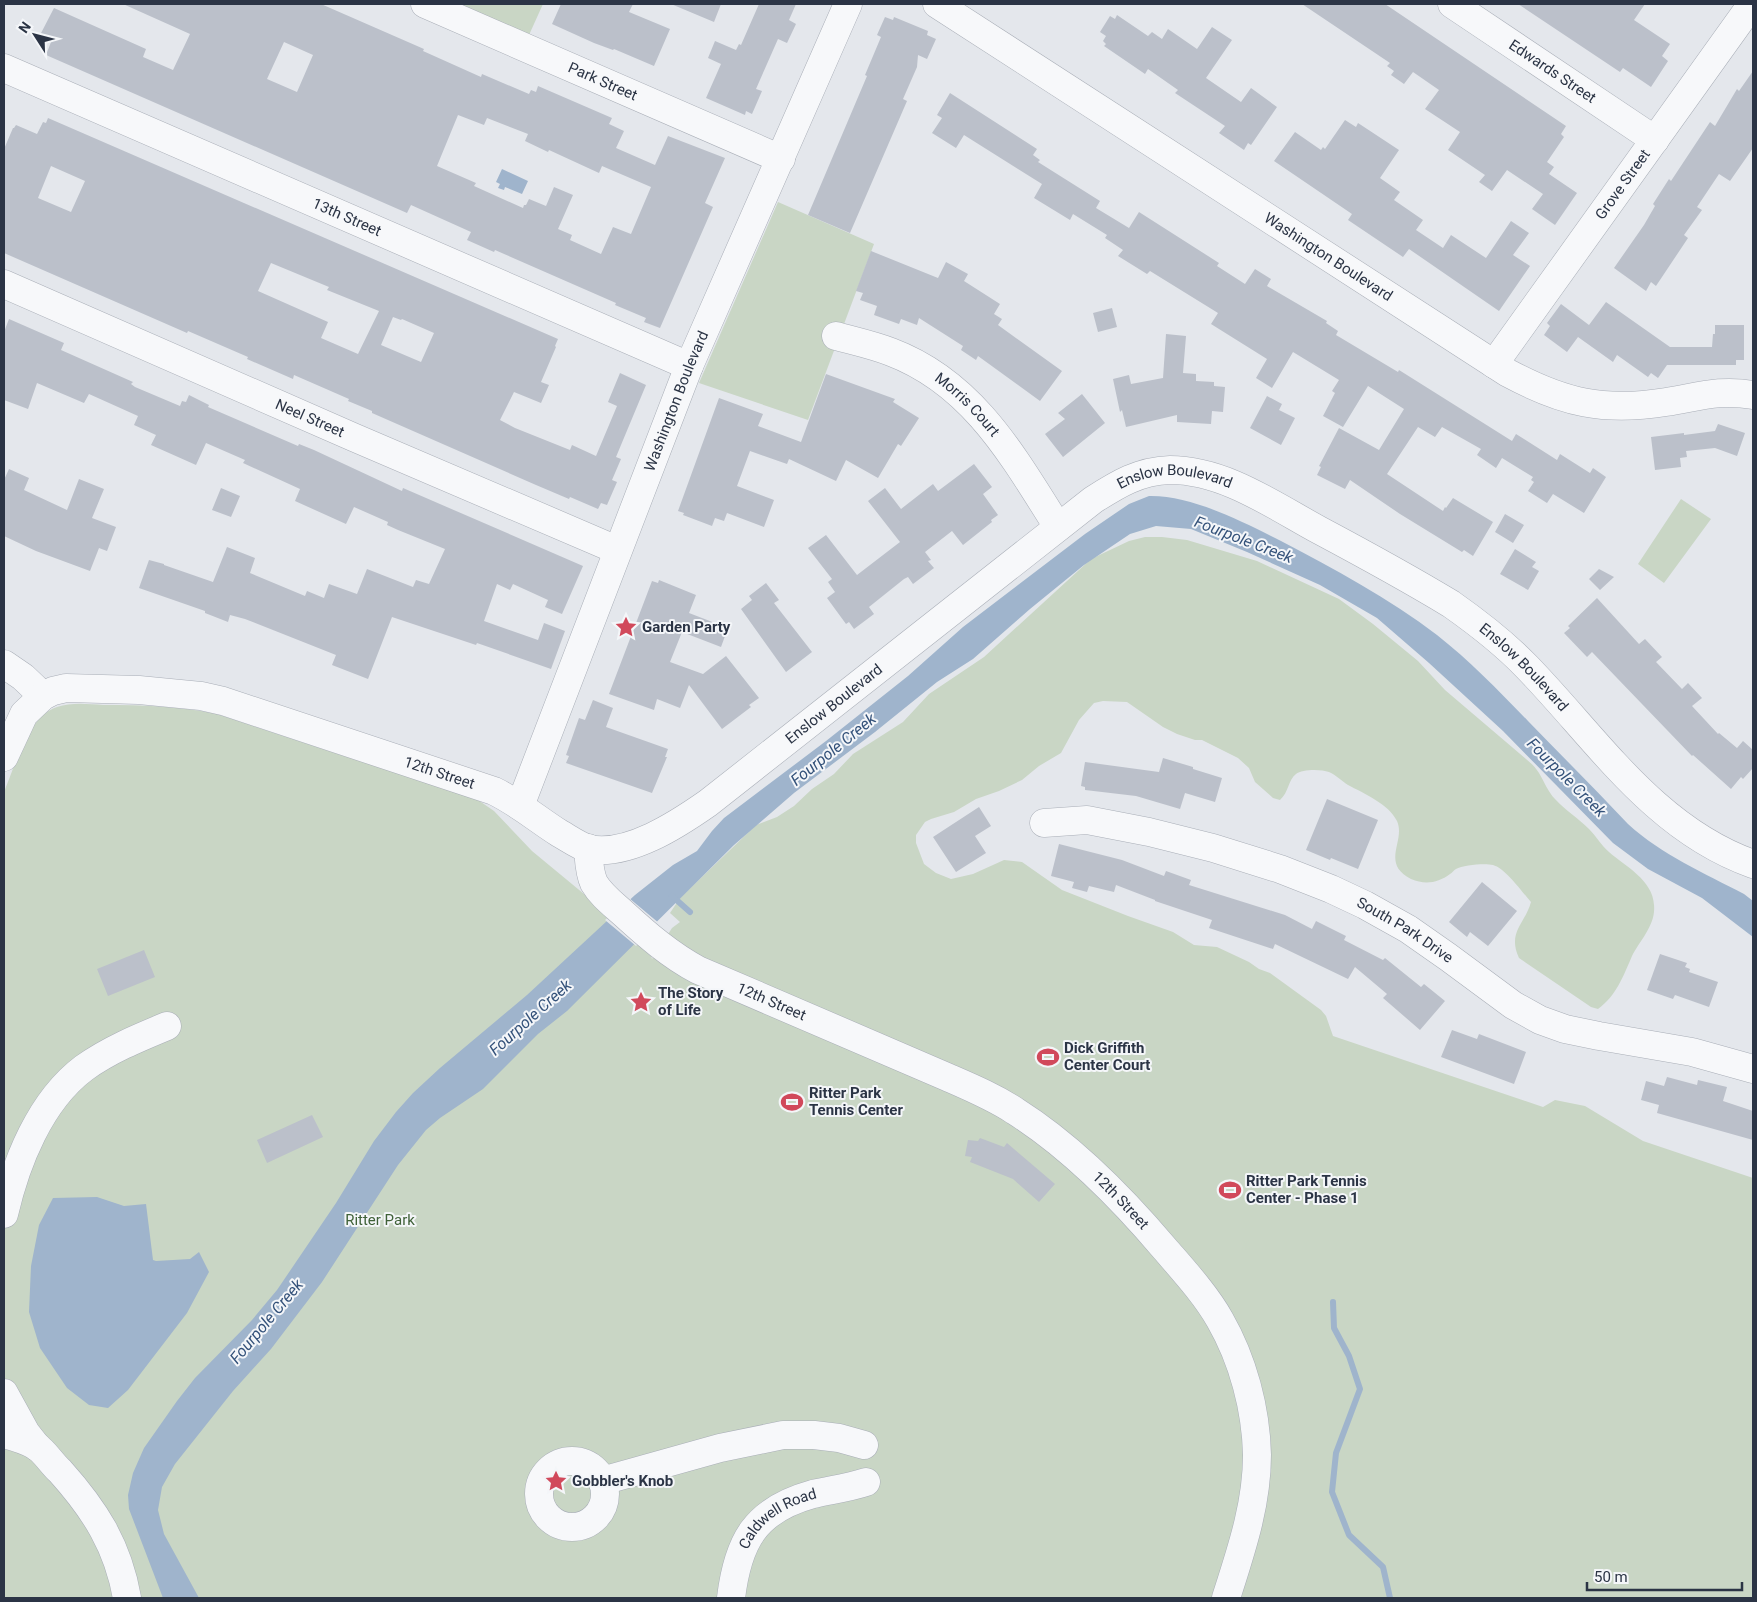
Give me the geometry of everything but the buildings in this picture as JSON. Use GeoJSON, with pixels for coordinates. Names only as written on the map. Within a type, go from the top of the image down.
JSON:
{"type":"FeatureCollection","features":[{"type":"Feature","properties":{"kind":"street","name":"Park Street"},"geometry":{"type":"LineString","coordinates":[[425,4],[780,159]]}},
{"type":"Feature","properties":{"kind":"street","name":"Washington Boulevard"},"geometry":{"type":"LineString","coordinates":[[520,806],[688,366],[848,4]]}},
{"type":"Feature","properties":{"kind":"street","name":"Washington Boulevard"},"geometry":{"type":"LineString","coordinates":[[937,4],[1494,364],[1528,384],[1574,401],[1622,407],[1648,405],[1708,394],[1730,392],[1753,395]]}},
{"type":"Feature","properties":{"kind":"street","name":"Edwards Street"},"geometry":{"type":"LineString","coordinates":[[1452,4],[1655,140]]}},
{"type":"Feature","properties":{"kind":"street","name":"Grove Street"},"geometry":{"type":"LineString","coordinates":[[1494,364],[1752,4]]}},
{"type":"Feature","properties":{"kind":"street","name":"13th Street"},"geometry":{"type":"LineString","coordinates":[[4,68],[688,366]]}},
{"type":"Feature","properties":{"kind":"street","name":"Neel Street"},"geometry":{"type":"LineString","coordinates":[[4,284],[617,550]]}},
{"type":"Feature","properties":{"kind":"street","name":"Morris Court"},"geometry":{"type":"LineString","coordinates":[[836,336],[891,352],[939,377],[961,394],[995,432],[1058,527]]}},
{"type":"Feature","properties":{"kind":"street","name":"Enslow Boulevard"},"geometry":{"type":"LineString","coordinates":[[588,848],[603,850],[638,842],[691,815],[1093,500],[1121,483],[1144,473],[1170,470],[1220,479],[1256,496],[1451,604],[1480,624],[1528,668],[1651,802],[1680,826],[1711,846],[1753,864]]}},
{"type":"Feature","properties":{"kind":"street"},"geometry":{"type":"LineString","coordinates":[[4,664],[23,677],[43,696],[24,714],[4,757]]}},
{"type":"Feature","properties":{"kind":"street","name":"12th Street"},"geometry":{"type":"LineString","coordinates":[[43,696],[53,691],[74,688],[139,690],[201,696],[260,713],[494,791],[558,832],[588,848],[589,866],[593,881],[606,898],[657,944],[678,959],[698,970],[980,1092],[1013,1109],[1043,1130],[1082,1162],[1146,1226],[1187,1275],[1220,1319],[1236,1351],[1245,1380],[1253,1418],[1256,1445],[1255,1486],[1247,1530],[1226,1598]]}},
{"type":"Feature","properties":{"kind":"street","name":"South Park Drive"},"geometry":{"type":"LineString","coordinates":[[1044,823],[1087,820],[1149,832],[1213,848],[1280,869],[1331,889],[1408,929],[1513,1005],[1540,1020],[1599,1036],[1692,1052],[1753,1070]]}},
{"type":"Feature","properties":{"kind":"street"},"geometry":{"type":"LineString","coordinates":[[4,1214],[24,1152],[38,1123],[66,1084],[83,1069],[107,1053],[166,1026]]}},
{"type":"Feature","properties":{"kind":"street"},"geometry":{"type":"LineString","coordinates":[[4,1393],[26,1433],[79,1493],[97,1518],[110,1540],[119,1563],[127,1598]]}},
{"type":"Feature","properties":{"kind":"street"},"geometry":{"type":"LineString","coordinates":[[4,1434],[21,1438],[38,1447]]}},
{"type":"Feature","properties":{"kind":"street"},"geometry":{"type":"LineString","coordinates":[[602,1482],[712,1450],[783,1436],[814,1435],[864,1444]]}},
{"type":"Feature","properties":{"kind":"street","name":"Caldwell Road"},"geometry":{"type":"LineString","coordinates":[[731,1598],[740,1554],[748,1537],[761,1521],[776,1508],[793,1500],[866,1482]]}},
{"type":"Feature","properties":{"kind":"green space"},"geometry":{"type":"Polygon","coordinates":[[[456,4],[543,4],[529,35],[456,4]]]}},
{"type":"Feature","properties":{"kind":"green space"},"geometry":{"type":"Polygon","coordinates":[[[778,202],[874,244],[808,420],[699,383],[778,202]]]}},
{"type":"Feature","properties":{"kind":"green space"},"geometry":{"type":"Polygon","coordinates":[[[1681,499],[1711,519],[1664,583],[1638,564],[1681,499]]]}},
{"type":"Feature","properties":{"kind":"green space","name":"Ritter Park"},"geometry":{"type":"Polygon","coordinates":[[[1145,537],[1187,540],[1257,561],[1339,599],[1418,661],[1445,690],[1532,764],[1555,799],[1589,829],[1609,852],[1644,881],[1652,896],[1654,905],[1653,919],[1610,998],[1598,1009],[1591,1007],[1519,958],[1516,949],[1516,935],[1531,902],[1519,887],[1498,867],[1485,864],[1464,866],[1441,879],[1431,882],[1411,879],[1402,873],[1397,866],[1395,859],[1399,829],[1393,815],[1382,804],[1348,785],[1332,773],[1317,770],[1299,772],[1291,779],[1280,800],[1273,798],[1255,782],[1249,768],[1238,758],[1202,740],[1195,740],[1177,734],[1163,727],[1127,702],[1103,701],[1094,703],[1079,720],[1061,753],[1039,766],[1022,780],[976,799],[954,812],[925,822],[916,835],[916,843],[924,864],[936,873],[951,879],[973,874],[1004,860],[1022,862],[1062,890],[1173,932],[1194,945],[1217,947],[1270,973],[1321,1010],[1326,1016],[1333,1036],[1543,1107],[1555,1100],[1585,1106],[1643,1141],[1753,1178],[1753,1598],[4,1598],[4,792],[30,732],[43,715],[57,707],[68,704],[160,706],[217,714],[478,800],[494,811],[532,851],[607,913],[651,955],[652,959],[672,928],[680,922],[670,913],[680,898],[756,825],[777,817],[794,806],[812,789],[834,774],[853,754],[903,722],[929,694],[984,657],[1091,559],[1129,541],[1145,537]]]}},
{"type":"Feature","properties":{"kind":"water"},"geometry":{"type":"Polygon","coordinates":[[[502,169],[528,181],[522,194],[505,187],[504,190],[498,188],[500,184],[496,182],[502,169]]]}},
{"type":"Feature","properties":{"kind":"water","name":"Fourpole Creek"},"geometry":{"type":"Polygon","coordinates":[[[1149,496],[1182,500],[1200,505],[1250,526],[1341,573],[1419,621],[1484,676],[1628,824],[1641,835],[1669,854],[1744,894],[1753,901],[1753,937],[1702,898],[1648,869],[1613,843],[1503,731],[1377,618],[1320,585],[1191,529],[1156,526],[1130,534],[1084,565],[973,659],[937,682],[794,793],[734,845],[567,1011],[538,1034],[483,1089],[440,1118],[426,1130],[398,1165],[322,1282],[271,1349],[233,1391],[175,1464],[162,1487],[158,1510],[164,1534],[199,1598],[163,1598],[129,1509],[128,1495],[133,1473],[144,1448],[195,1378],[252,1320],[277,1290],[336,1203],[374,1141],[413,1093],[527,995],[635,895],[673,865],[697,851],[724,818],[826,741],[908,676],[963,627],[1085,534],[1129,504],[1149,496]]]}},
{"type":"Feature","properties":{"kind":"water"},"geometry":{"type":"Polygon","coordinates":[[[97,1197],[124,1206],[146,1204],[153,1260],[190,1259],[199,1252],[209,1272],[187,1313],[128,1390],[108,1408],[89,1405],[67,1388],[40,1348],[29,1312],[31,1266],[39,1225],[53,1198],[97,1197]]]}},
{"type":"Feature","properties":{"kind":"pier"},"geometry":{"type":"Polygon","coordinates":[[[629,898],[660,924],[636,946],[605,920],[629,898]]]}},
{"type":"Feature","properties":{"kind":"waterway"},"geometry":{"type":"LineString","coordinates":[[672,896],[690,912]]}},
{"type":"Feature","properties":{"kind":"waterway"},"geometry":{"type":"LineString","coordinates":[[1333,1302],[1334,1328],[1349,1356],[1360,1389],[1336,1453],[1332,1492],[1349,1535],[1383,1567],[1390,1598]]}},
{"type":"Feature","properties":{"kind":"place","name":"Garden Party"},"geometry":{"type":"Point","coordinates":[626,627]}},
{"type":"Feature","properties":{"kind":"place","name":"The Story of Life"},"geometry":{"type":"Point","coordinates":[641,1002]}},
{"type":"Feature","properties":{"kind":"place","name":"Dick Griffith Center Court"},"geometry":{"type":"Point","coordinates":[1048,1057]}},
{"type":"Feature","properties":{"kind":"place","name":"Ritter Park Tennis Center"},"geometry":{"type":"Point","coordinates":[792,1102]}},
{"type":"Feature","properties":{"kind":"place","name":"Ritter Park Tennis Center - Phase 1"},"geometry":{"type":"Point","coordinates":[1230,1190]}},
{"type":"Feature","properties":{"kind":"place","name":"Gobbler's Knob"},"geometry":{"type":"Point","coordinates":[556,1481]}}]}
